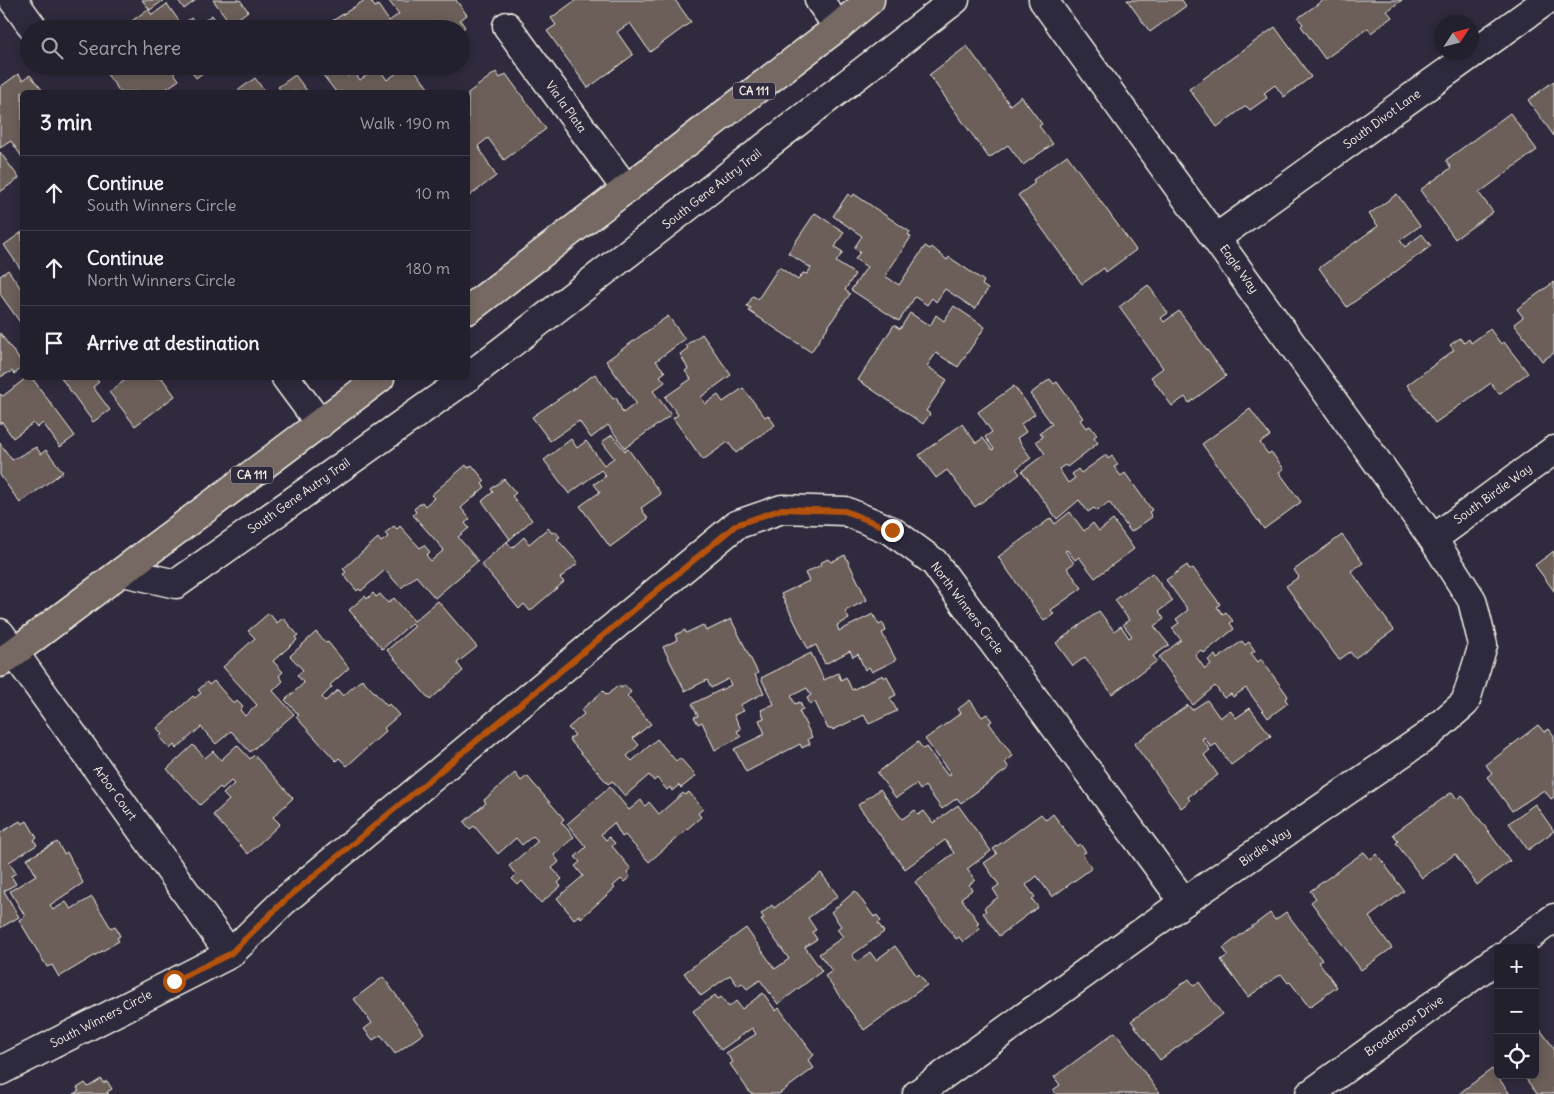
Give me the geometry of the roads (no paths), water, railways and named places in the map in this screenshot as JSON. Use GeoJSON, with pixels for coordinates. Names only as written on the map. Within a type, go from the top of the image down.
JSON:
{"type":"FeatureCollection","features":[{"type":"Feature","properties":{"kind":"main road","name":"CA 111"},"geometry":{"type":"LineString","coordinates":[[470,308],[838,27],[870,0]]}},
{"type":"Feature","properties":{"kind":"main road","name":"CA 111"},"geometry":{"type":"LineString","coordinates":[[5,650],[123,572],[377,380]]}},
{"type":"Feature","properties":{"kind":"street"},"geometry":{"type":"LineString","coordinates":[[13,0],[27,20]]}},
{"type":"Feature","properties":{"kind":"street"},"geometry":{"type":"LineString","coordinates":[[819,0],[838,27]]}},
{"type":"Feature","properties":{"kind":"street","name":"South Gene Autry Trail"},"geometry":{"type":"LineString","coordinates":[[470,375],[955,0]]}},
{"type":"Feature","properties":{"kind":"street","name":"Eagle Way"},"geometry":{"type":"LineString","coordinates":[[1044,0],[1433,538]]}},
{"type":"Feature","properties":{"kind":"street","name":"South Divot Lane"},"geometry":{"type":"LineString","coordinates":[[1216,238],[1547,0]]}},
{"type":"Feature","properties":{"kind":"street","name":"Via la Plata"},"geometry":{"type":"LineString","coordinates":[[507,26],[626,189]]}},
{"type":"Feature","properties":{"kind":"street"},"geometry":{"type":"LineString","coordinates":[[287,380],[320,424]]}},
{"type":"Feature","properties":{"kind":"street","name":"South Gene Autry Trail"},"geometry":{"type":"LineString","coordinates":[[123,572],[176,584],[463,380]]}},
{"type":"Feature","properties":{"kind":"street","name":"South Birdie Way"},"geometry":{"type":"LineString","coordinates":[[1433,538],[1554,450]]}},
{"type":"Feature","properties":{"kind":"street","name":"North Winners Circle"},"geometry":{"type":"LineString","coordinates":[[230,954],[284,901],[736,525],[782,509],[845,511],[892,530],[934,562],[1184,902]]}},
{"type":"Feature","properties":{"kind":"street","name":"Birdie Way"},"geometry":{"type":"LineString","coordinates":[[917,1094],[1184,902],[1426,736],[1465,703],[1482,645],[1472,600],[1433,538]]}},
{"type":"Feature","properties":{"kind":"street","name":"Arbor Court"},"geometry":{"type":"LineString","coordinates":[[5,650],[230,954]]}},
{"type":"Feature","properties":{"kind":"street"},"geometry":{"type":"LineString","coordinates":[[1518,944],[1554,918]]}},
{"type":"Feature","properties":{"kind":"street","name":"South Winners Circle"},"geometry":{"type":"LineString","coordinates":[[0,1071],[230,954]]}},
{"type":"Feature","properties":{"kind":"street","name":"Broadmoor Drive"},"geometry":{"type":"LineString","coordinates":[[1310,1094],[1494,961]]}}]}
